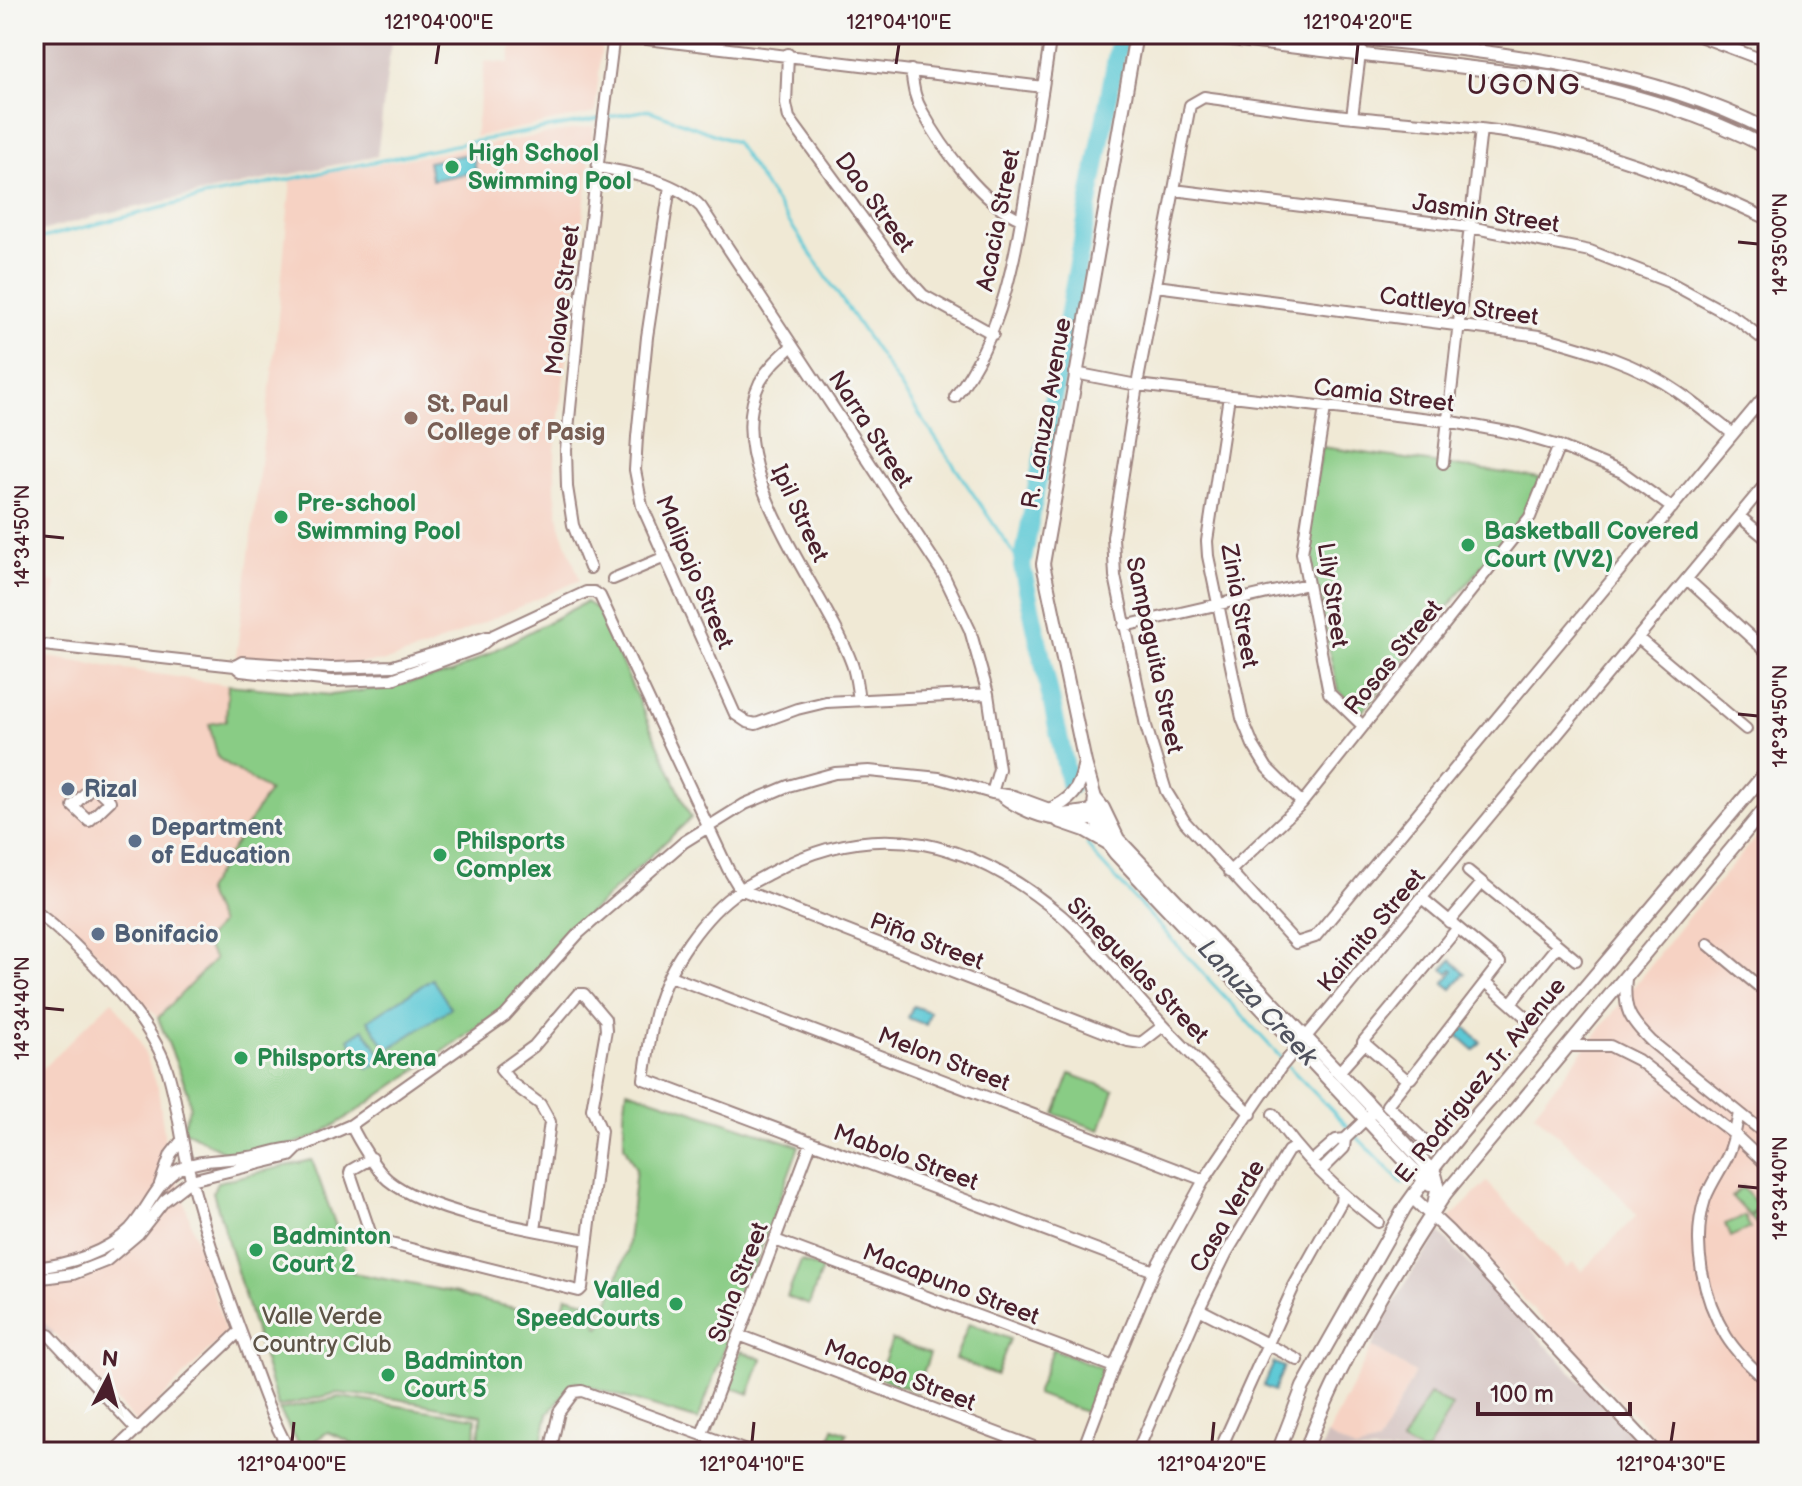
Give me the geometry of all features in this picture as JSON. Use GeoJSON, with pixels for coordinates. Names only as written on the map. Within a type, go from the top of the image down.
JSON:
{"type":"FeatureCollection","features":[{"type":"Feature","properties":{"kind":"main road","name":"R. Lanuza Avenue"},"geometry":{"type":"LineString","coordinates":[[1136,34],[1043,564],[1085,763],[1106,842],[1302,1042],[1339,1072],[1366,1118]]}},
{"type":"Feature","properties":{"kind":"main road"},"geometry":{"type":"LineString","coordinates":[[1189,34],[1564,79],[1684,111],[1768,148]]}},
{"type":"Feature","properties":{"kind":"main road"},"geometry":{"type":"LineString","coordinates":[[1323,34],[1494,53],[1622,76],[1690,97],[1768,130]]}},
{"type":"Feature","properties":{"kind":"main road"},"geometry":{"type":"LineString","coordinates":[[1049,810],[1074,794],[1081,784],[1085,763]]}},
{"type":"Feature","properties":{"kind":"main road","name":"E. Rodriguez Jr. Avenue"},"geometry":{"type":"LineString","coordinates":[[1278,1452],[1303,1387],[1412,1197],[1457,1136],[1768,770]]}},
{"type":"Feature","properties":{"kind":"main road","name":"E. Rodriguez Jr. Avenue"},"geometry":{"type":"LineString","coordinates":[[1305,1452],[1326,1400],[1361,1331],[1456,1180],[1768,805]]}},
{"type":"Feature","properties":{"kind":"main road","name":"R. Lanuza Avenue"},"geometry":{"type":"LineString","coordinates":[[1099,811],[1118,839],[1302,1042],[1366,1118],[1438,1185]]}},
{"type":"Feature","properties":{"kind":"main road"},"geometry":{"type":"LineString","coordinates":[[1059,821],[1106,842]]}},
{"type":"Feature","properties":{"kind":"main road"},"geometry":{"type":"LineString","coordinates":[[1625,938],[1645,955]]}},
{"type":"Feature","properties":{"kind":"main road"},"geometry":{"type":"LineString","coordinates":[[1432,1214],[1438,1185],[1456,1180]]}},
{"type":"Feature","properties":{"kind":"main road"},"geometry":{"type":"LineString","coordinates":[[1412,1197],[1432,1214],[1655,1452]]}},
{"type":"Feature","properties":{"kind":"street"},"geometry":{"type":"LineString","coordinates":[[1694,34],[1768,62]]}},
{"type":"Feature","properties":{"kind":"street"},"geometry":{"type":"LineString","coordinates":[[614,35],[1043,87]]}},
{"type":"Feature","properties":{"kind":"street","name":"Molave Street"},"geometry":{"type":"LineString","coordinates":[[590,568],[573,525],[567,487],[566,450],[580,308],[614,35]]}},
{"type":"Feature","properties":{"kind":"street"},"geometry":{"type":"LineString","coordinates":[[1352,117],[1362,38]]}},
{"type":"Feature","properties":{"kind":"street","name":"Acacia Street"},"geometry":{"type":"LineString","coordinates":[[955,397],[973,373],[993,334],[1013,263],[1050,40]]}},
{"type":"Feature","properties":{"kind":"street","name":"Dao Street"},"geometry":{"type":"LineString","coordinates":[[788,54],[786,104],[789,118],[902,272],[923,295],[993,334]]}},
{"type":"Feature","properties":{"kind":"street"},"geometry":{"type":"LineString","coordinates":[[911,70],[914,92],[921,110],[963,170],[982,193],[1007,214],[1021,219]]}},
{"type":"Feature","properties":{"kind":"street","name":"Sampaguita Street"},"geometry":{"type":"LineString","coordinates":[[1768,219],[1704,189],[1630,161],[1555,141],[1481,129],[1352,117],[1204,97],[1190,105],[1137,385],[1113,537],[1115,576],[1146,726],[1166,791],[1185,822],[1296,943],[1315,937],[1768,392]]}},
{"type":"Feature","properties":{"kind":"street"},"geometry":{"type":"LineString","coordinates":[[1443,463],[1481,129]]}},
{"type":"Feature","properties":{"kind":"street","name":"Narra Street"},"geometry":{"type":"LineString","coordinates":[[598,167],[670,186],[690,195],[701,207],[943,574],[970,630],[988,694],[999,769],[996,794]]}},
{"type":"Feature","properties":{"kind":"street","name":"Malipajo Street"},"geometry":{"type":"LineString","coordinates":[[670,186],[647,337],[635,470],[642,506],[735,714],[756,724],[826,702],[988,694]]}},
{"type":"Feature","properties":{"kind":"street","name":"Jasmin Street"},"geometry":{"type":"LineString","coordinates":[[1174,190],[1470,227],[1590,251],[1669,282],[1737,319],[1768,343]]}},
{"type":"Feature","properties":{"kind":"street","name":"Cattleya Street"},"geometry":{"type":"LineString","coordinates":[[1156,286],[1539,336],[1580,347],[1639,370],[1676,390],[1733,434]]}},
{"type":"Feature","properties":{"kind":"street","name":"Ipil Street"},"geometry":{"type":"LineString","coordinates":[[792,346],[771,365],[759,384],[751,442],[756,474],[843,645],[852,666],[859,700]]}},
{"type":"Feature","properties":{"kind":"street","name":"Camia Street"},"geometry":{"type":"LineString","coordinates":[[1075,373],[1137,385],[1447,421],[1518,434],[1559,446],[1622,472],[1672,508]]}},
{"type":"Feature","properties":{"kind":"street","name":"Zinia Street"},"geometry":{"type":"LineString","coordinates":[[1229,396],[1207,541],[1217,604],[1242,718],[1253,745],[1267,768],[1302,803]]}},
{"type":"Feature","properties":{"kind":"street","name":"Lily Street"},"geometry":{"type":"LineString","coordinates":[[1325,408],[1302,553],[1329,693],[1363,726]]}},
{"type":"Feature","properties":{"kind":"street","name":"Rosas Street"},"geometry":{"type":"LineString","coordinates":[[1229,872],[1302,803],[1530,517],[1559,446]]}},
{"type":"Feature","properties":{"kind":"street","name":"Kaimito Street"},"geometry":{"type":"LineString","coordinates":[[1082,1452],[1154,1271],[1204,1180],[1284,1063],[1768,481]]}},
{"type":"Feature","properties":{"kind":"street"},"geometry":{"type":"LineString","coordinates":[[1739,516],[1768,540]]}},
{"type":"Feature","properties":{"kind":"street"},"geometry":{"type":"LineString","coordinates":[[613,579],[665,557]]}},
{"type":"Feature","properties":{"kind":"street"},"geometry":{"type":"LineString","coordinates":[[1687,579],[1768,653]]}},
{"type":"Feature","properties":{"kind":"street"},"geometry":{"type":"LineString","coordinates":[[1124,626],[1307,584]]}},
{"type":"Feature","properties":{"kind":"street"},"geometry":{"type":"LineString","coordinates":[[34,644],[235,666],[241,671],[331,681],[392,679],[452,659],[477,648],[494,635],[586,592],[594,592],[600,596],[740,889]]}},
{"type":"Feature","properties":{"kind":"street"},"geometry":{"type":"LineString","coordinates":[[1638,638],[1746,729]]}},
{"type":"Feature","properties":{"kind":"street"},"geometry":{"type":"LineString","coordinates":[[34,1279],[73,1274],[106,1261],[138,1234],[164,1201],[191,1180],[290,1156],[298,1148],[351,1125],[505,1016],[579,933],[649,870],[708,825],[745,804],[788,786],[835,773],[914,773],[1014,796],[1049,810],[1070,814],[1099,811]]}},
{"type":"Feature","properties":{"kind":"street"},"geometry":{"type":"LineString","coordinates":[[996,794],[1011,804],[1059,821],[1099,811]]}},
{"type":"Feature","properties":{"kind":"street","name":"Sineguelas Street"},"geometry":{"type":"LineString","coordinates":[[644,1079],[657,1005],[670,976],[697,932],[717,909],[740,889],[786,864],[843,845],[877,839],[911,841],[943,848],[1003,873],[1064,918],[1163,1026],[1251,1114]]}},
{"type":"Feature","properties":{"kind":"street"},"geometry":{"type":"LineString","coordinates":[[1468,871],[1576,960]]}},
{"type":"Feature","properties":{"kind":"street"},"geometry":{"type":"LineString","coordinates":[[1339,1072],[1364,1044],[1482,883]]}},
{"type":"Feature","properties":{"kind":"street","name":"Piña Street"},"geometry":{"type":"LineString","coordinates":[[740,889],[1128,1041],[1141,1043],[1163,1026]]}},
{"type":"Feature","properties":{"kind":"street"},"geometry":{"type":"LineString","coordinates":[[1422,1138],[1387,1105],[1500,963],[1423,899]]}},
{"type":"Feature","properties":{"kind":"street"},"geometry":{"type":"LineString","coordinates":[[34,910],[85,955],[132,1010],[166,1066],[191,1180],[273,1423],[290,1452]]}},
{"type":"Feature","properties":{"kind":"street"},"geometry":{"type":"LineString","coordinates":[[1708,944],[1768,994]]}},
{"type":"Feature","properties":{"kind":"street"},"geometry":{"type":"LineString","coordinates":[[1511,1003],[1558,945]]}},
{"type":"Feature","properties":{"kind":"street","name":"Melon Street"},"geometry":{"type":"LineString","coordinates":[[670,976],[1204,1180]]}},
{"type":"Feature","properties":{"kind":"street"},"geometry":{"type":"LineString","coordinates":[[1626,978],[1624,1001],[1628,1014],[1652,1042],[1768,1136]]}},
{"type":"Feature","properties":{"kind":"street"},"geometry":{"type":"LineString","coordinates":[[1486,982],[1528,1019]]}},
{"type":"Feature","properties":{"kind":"street"},"geometry":{"type":"LineString","coordinates":[[372,1158],[351,1170],[350,1177],[371,1235],[391,1244],[579,1291],[582,1288],[601,1131],[592,1109],[606,1030],[605,1019],[581,993],[534,1046],[501,1070],[513,1084],[540,1104],[550,1122],[535,1230]]}},
{"type":"Feature","properties":{"kind":"street"},"geometry":{"type":"LineString","coordinates":[[1638,1060],[1652,1042]]}},
{"type":"Feature","properties":{"kind":"street"},"geometry":{"type":"LineString","coordinates":[[1364,1044],[1407,1080]]}},
{"type":"Feature","properties":{"kind":"street"},"geometry":{"type":"LineString","coordinates":[[1569,1046],[1610,1046],[1638,1060],[1735,1135],[1768,1166]]}},
{"type":"Feature","properties":{"kind":"street","name":"Mabolo Street"},"geometry":{"type":"LineString","coordinates":[[644,1079],[1154,1271]]}},
{"type":"Feature","properties":{"kind":"street"},"geometry":{"type":"LineString","coordinates":[[1739,1113],[1735,1135],[1704,1203],[1700,1255],[1713,1309],[1726,1336],[1746,1363],[1768,1382]]}},
{"type":"Feature","properties":{"kind":"street","name":"Casa Verde"},"geometry":{"type":"LineString","coordinates":[[1273,1114],[1295,1147],[1342,1193],[1378,1222]]}},
{"type":"Feature","properties":{"kind":"street"},"geometry":{"type":"LineString","coordinates":[[1311,1162],[1336,1140],[1346,1138],[1366,1118]]}},
{"type":"Feature","properties":{"kind":"street"},"geometry":{"type":"LineString","coordinates":[[351,1125],[359,1143],[387,1179],[417,1197],[443,1207],[587,1240]]}},
{"type":"Feature","properties":{"kind":"street"},"geometry":{"type":"LineString","coordinates":[[1321,1171],[1344,1148],[1346,1138]]}},
{"type":"Feature","properties":{"kind":"street"},"geometry":{"type":"LineString","coordinates":[[157,1190],[171,1154],[182,1140]]}},
{"type":"Feature","properties":{"kind":"street","name":"Suha Street"},"geometry":{"type":"LineString","coordinates":[[702,1434],[811,1143]]}},
{"type":"Feature","properties":{"kind":"street","name":"Casa Verde"},"geometry":{"type":"LineString","coordinates":[[1137,1452],[1226,1254],[1288,1151],[1295,1147]]}},
{"type":"Feature","properties":{"kind":"street"},"geometry":{"type":"LineString","coordinates":[[34,1268],[67,1263],[104,1248],[130,1228],[175,1171],[188,1166],[298,1148]]}},
{"type":"Feature","properties":{"kind":"street"},"geometry":{"type":"LineString","coordinates":[[1219,1452],[1294,1286],[1341,1202],[1342,1193]]}},
{"type":"Feature","properties":{"kind":"street","name":"Macapuno Street"},"geometry":{"type":"LineString","coordinates":[[775,1240],[1114,1367]]}},
{"type":"Feature","properties":{"kind":"street","name":"Casa Verde"},"geometry":{"type":"LineString","coordinates":[[1199,1309],[1298,1360]]}},
{"type":"Feature","properties":{"kind":"street"},"geometry":{"type":"LineString","coordinates":[[113,1452],[240,1331]]}},
{"type":"Feature","properties":{"kind":"street"},"geometry":{"type":"LineString","coordinates":[[49,1335],[137,1430]]}},
{"type":"Feature","properties":{"kind":"street","name":"Macopa Street"},"geometry":{"type":"LineString","coordinates":[[739,1335],[1047,1452]]}},
{"type":"Feature","properties":{"kind":"street"},"geometry":{"type":"LineString","coordinates":[[550,1452],[559,1412],[574,1392],[582,1391],[749,1452]]}},
{"type":"Feature","properties":{"kind":"shaded area"},"geometry":{"type":"Polygon","coordinates":[[[34,34],[392,34],[377,156],[99,215],[34,233],[34,34]]]}},
{"type":"Feature","properties":{"kind":"shaded area"},"geometry":{"type":"Polygon","coordinates":[[[513,34],[603,34],[595,113],[475,137],[485,61],[509,63],[513,34]]]}},
{"type":"Feature","properties":{"kind":"shaded area","name":"St. Paul College of Pasig"},"geometry":{"type":"Polygon","coordinates":[[[594,126],[555,450],[555,490],[560,526],[580,580],[426,648],[386,661],[338,665],[236,657],[275,348],[291,179],[594,126]]]}},
{"type":"Feature","properties":{"kind":"shaded area"},"geometry":{"type":"Polygon","coordinates":[[[34,579],[56,582],[50,632],[34,630],[34,579]]]}},
{"type":"Feature","properties":{"kind":"shaded area","name":"Department of Education"},"geometry":{"type":"Polygon","coordinates":[[[34,655],[228,685],[226,721],[269,791],[205,891],[220,924],[216,959],[158,1018],[69,923],[34,897],[34,655]]]}},
{"type":"Feature","properties":{"kind":"shaded area"},"geometry":{"type":"Polygon","coordinates":[[[1768,824],[1768,1452],[1669,1452],[1448,1220],[1487,1182],[1567,1268],[1573,1262],[1582,1271],[1637,1215],[1602,1176],[1534,1113],[1693,911],[1768,824]]]}},
{"type":"Feature","properties":{"kind":"shaded area"},"geometry":{"type":"Polygon","coordinates":[[[112,1000],[139,1039],[158,1088],[165,1141],[226,1333],[137,1424],[34,1312],[34,1077],[112,1000]]]}},
{"type":"Feature","properties":{"kind":"shaded area"},"geometry":{"type":"Polygon","coordinates":[[[1440,1233],[1647,1452],[1320,1452],[1327,1435],[1355,1450],[1378,1444],[1415,1373],[1372,1347],[1378,1330],[1413,1271],[1440,1233]]]}},
{"type":"Feature","properties":{"kind":"shaded area"},"geometry":{"type":"Polygon","coordinates":[[[34,1312],[54,1333],[34,1352],[34,1312]]]}},
{"type":"Feature","properties":{"kind":"shaded area"},"geometry":{"type":"Polygon","coordinates":[[[1372,1347],[1415,1373],[1378,1444],[1355,1450],[1327,1435],[1372,1347]]]}},
{"type":"Feature","properties":{"kind":"shaded area"},"geometry":{"type":"Polygon","coordinates":[[[34,1420],[66,1452],[34,1452],[34,1420]]]}},
{"type":"Feature","properties":{"kind":"green space"},"geometry":{"type":"Polygon","coordinates":[[[1322,447],[1540,478],[1525,513],[1361,713],[1338,690],[1305,545],[1322,447]]]}},
{"type":"Feature","properties":{"kind":"green space","name":"Philsports Complex"},"geometry":{"type":"Polygon","coordinates":[[[586,602],[598,610],[691,818],[567,934],[507,1007],[315,1137],[233,1157],[182,1129],[190,1106],[188,1092],[158,1018],[215,959],[203,942],[220,924],[205,891],[269,791],[218,758],[209,724],[226,721],[228,685],[331,695],[389,687],[452,673],[586,602]]]}},
{"type":"Feature","properties":{"kind":"green space"},"geometry":{"type":"Polygon","coordinates":[[[1070,1074],[1114,1090],[1100,1130],[1055,1114],[1070,1074]]]}},
{"type":"Feature","properties":{"kind":"green space","name":"Valle Verde Country Club"},"geometry":{"type":"Polygon","coordinates":[[[627,1090],[799,1146],[698,1420],[575,1382],[548,1413],[540,1452],[478,1452],[481,1415],[397,1399],[338,1393],[278,1407],[213,1192],[217,1182],[312,1160],[353,1273],[457,1293],[561,1318],[566,1296],[602,1305],[597,1326],[600,1327],[627,1251],[636,1169],[624,1146],[627,1090]]]}},
{"type":"Feature","properties":{"kind":"green space"},"geometry":{"type":"Polygon","coordinates":[[[1742,1187],[1759,1206],[1750,1216],[1732,1197],[1742,1187]]]}},
{"type":"Feature","properties":{"kind":"green space"},"geometry":{"type":"Polygon","coordinates":[[[1761,1208],[1768,1216],[1768,1235],[1750,1217],[1761,1208]]]}},
{"type":"Feature","properties":{"kind":"green space"},"geometry":{"type":"Polygon","coordinates":[[[1745,1216],[1750,1228],[1730,1237],[1725,1224],[1745,1216]]]}},
{"type":"Feature","properties":{"kind":"green space"},"geometry":{"type":"Polygon","coordinates":[[[801,1261],[822,1269],[809,1305],[787,1297],[801,1261]]]}},
{"type":"Feature","properties":{"kind":"green space"},"geometry":{"type":"Polygon","coordinates":[[[969,1323],[1010,1339],[996,1375],[955,1359],[969,1323]]]}},
{"type":"Feature","properties":{"kind":"green space"},"geometry":{"type":"Polygon","coordinates":[[[892,1340],[930,1354],[916,1392],[878,1377],[892,1340]]]}},
{"type":"Feature","properties":{"kind":"green space"},"geometry":{"type":"Polygon","coordinates":[[[1053,1349],[1104,1369],[1087,1413],[1036,1394],[1053,1349]]]}},
{"type":"Feature","properties":{"kind":"green space"},"geometry":{"type":"Polygon","coordinates":[[[741,1351],[762,1359],[749,1394],[728,1386],[741,1351]]]}},
{"type":"Feature","properties":{"kind":"green space"},"geometry":{"type":"Polygon","coordinates":[[[1429,1394],[1452,1406],[1427,1452],[1420,1452],[1402,1442],[1429,1394]]]}},
{"type":"Feature","properties":{"kind":"green space"},"geometry":{"type":"Polygon","coordinates":[[[340,1397],[476,1418],[475,1452],[359,1452],[349,1441],[328,1432],[302,1449],[279,1410],[340,1397]]]}},
{"type":"Feature","properties":{"kind":"green space"},"geometry":{"type":"Polygon","coordinates":[[[834,1428],[847,1433],[840,1452],[825,1452],[834,1428]]]}},
{"type":"Feature","properties":{"kind":"water","name":"High School Swimming Pool"},"geometry":{"type":"Polygon","coordinates":[[[473,153],[476,172],[432,180],[428,162],[473,153]]]}},
{"type":"Feature","properties":{"kind":"water"},"geometry":{"type":"Polygon","coordinates":[[[1451,960],[1465,973],[1452,989],[1444,983],[1454,970],[1448,973],[1443,969],[1451,960]]]}},
{"type":"Feature","properties":{"kind":"water"},"geometry":{"type":"Polygon","coordinates":[[[432,979],[451,1008],[387,1050],[368,1020],[432,979]]]}},
{"type":"Feature","properties":{"kind":"water"},"geometry":{"type":"Polygon","coordinates":[[[913,1006],[930,1012],[926,1025],[908,1018],[913,1006]]]}},
{"type":"Feature","properties":{"kind":"water"},"geometry":{"type":"Polygon","coordinates":[[[1462,1024],[1481,1042],[1474,1050],[1454,1032],[1462,1024]]]}},
{"type":"Feature","properties":{"kind":"water"},"geometry":{"type":"Polygon","coordinates":[[[364,1029],[384,1059],[368,1069],[349,1039],[364,1029]]]}},
{"type":"Feature","properties":{"kind":"water"},"geometry":{"type":"Polygon","coordinates":[[[1274,1363],[1284,1367],[1274,1391],[1263,1386],[1274,1363]]]}},
{"type":"Feature","properties":{"kind":"waterway"},"geometry":{"type":"LineString","coordinates":[[1070,787],[1022,566],[1119,42]]}},
{"type":"Feature","properties":{"kind":"waterway"},"geometry":{"type":"LineString","coordinates":[[34,240],[204,197],[455,145],[648,110],[735,142],[1022,566]]}},
{"type":"Feature","properties":{"kind":"waterway","name":"Lanuza Creek"},"geometry":{"type":"LineString","coordinates":[[1087,844],[1283,1060]]}},
{"type":"Feature","properties":{"kind":"waterway","name":"Lanuza Creek"},"geometry":{"type":"LineString","coordinates":[[1288,1066],[1350,1129]]}},
{"type":"Feature","properties":{"kind":"waterway","name":"Lanuza Creek"},"geometry":{"type":"LineString","coordinates":[[1355,1135],[1403,1184]]}},
{"type":"Feature","properties":{"kind":"place","name":"High School Swimming Pool"},"geometry":{"type":"Point","coordinates":[452,167]}},
{"type":"Feature","properties":{"kind":"place","name":"St. Paul College of Pasig"},"geometry":{"type":"Point","coordinates":[411,418]}},
{"type":"Feature","properties":{"kind":"place","name":"Pre-school Swimming Pool"},"geometry":{"type":"Point","coordinates":[281,517]}},
{"type":"Feature","properties":{"kind":"place","name":"Basketball Covered Court (VV2)"},"geometry":{"type":"Point","coordinates":[1468,545]}},
{"type":"Feature","properties":{"kind":"place","name":"Rizal"},"geometry":{"type":"Point","coordinates":[68,789]}},
{"type":"Feature","properties":{"kind":"place","name":"Department of Education"},"geometry":{"type":"Point","coordinates":[135,841]}},
{"type":"Feature","properties":{"kind":"place","name":"Philsports Complex"},"geometry":{"type":"Point","coordinates":[440,855]}},
{"type":"Feature","properties":{"kind":"place","name":"Bonifacio"},"geometry":{"type":"Point","coordinates":[98,934]}},
{"type":"Feature","properties":{"kind":"place","name":"Philsports Arena"},"geometry":{"type":"Point","coordinates":[241,1058]}},
{"type":"Feature","properties":{"kind":"place","name":"Badminton Court 2"},"geometry":{"type":"Point","coordinates":[256,1250]}},
{"type":"Feature","properties":{"kind":"place","name":"Valled SpeedCourts"},"geometry":{"type":"Point","coordinates":[676,1304]}},
{"type":"Feature","properties":{"kind":"place","name":"Badminton Court 5"},"geometry":{"type":"Point","coordinates":[388,1375]}},
{"type":"Feature","properties":{"kind":"district","name":"UGONG"},"geometry":{"type":"Point","coordinates":[1524,84]}}]}
